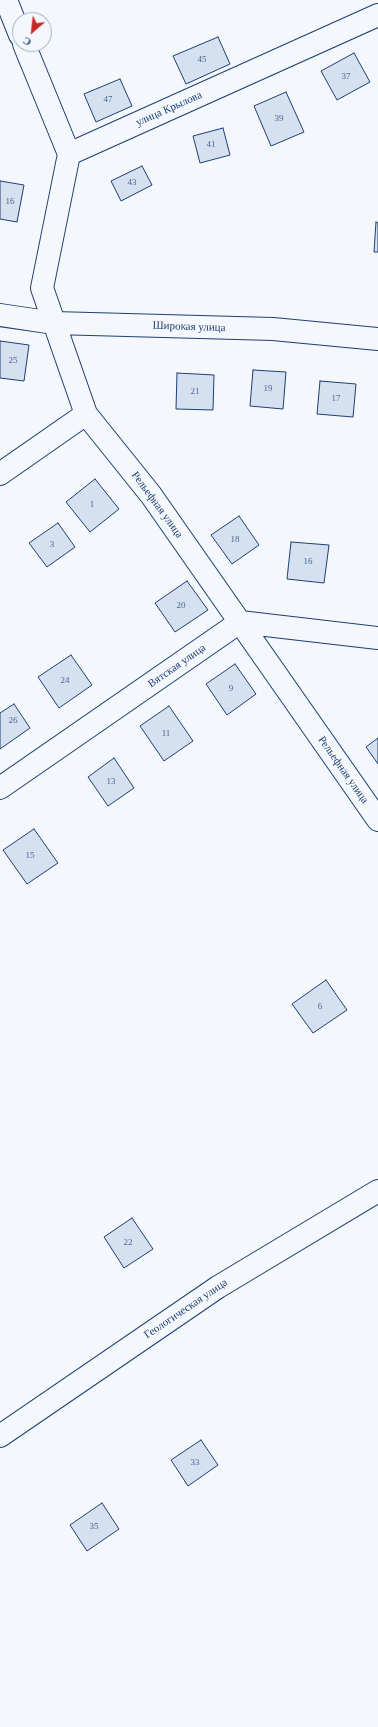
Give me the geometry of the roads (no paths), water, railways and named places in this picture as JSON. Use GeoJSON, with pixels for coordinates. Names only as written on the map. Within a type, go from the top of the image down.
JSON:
{"type":"FeatureCollection","features":[{"type":"Feature","properties":{"kind":"street"},"geometry":{"type":"LineString","coordinates":[[6,0],[12,15]]}},
{"type":"Feature","properties":{"kind":"street","name":"улица Крылова"},"geometry":{"type":"LineString","coordinates":[[69,154],[378,15]]}},
{"type":"Feature","properties":{"kind":"street"},"geometry":{"type":"LineString","coordinates":[[27,52],[69,154]]}},
{"type":"Feature","properties":{"kind":"street","name":"Рельефная улица"},"geometry":{"type":"LineString","coordinates":[[69,154],[42,288],[86,414],[151,495],[378,820]]}},
{"type":"Feature","properties":{"kind":"street","name":"Широкая улица"},"geometry":{"type":"LineString","coordinates":[[0,315],[54,323],[273,329],[378,339]]}},
{"type":"Feature","properties":{"kind":"street"},"geometry":{"type":"LineString","coordinates":[[0,474],[86,414]]}},
{"type":"Feature","properties":{"kind":"street"},"geometry":{"type":"LineString","coordinates":[[240,622],[378,638]]}},
{"type":"Feature","properties":{"kind":"street","name":"Вятская улица"},"geometry":{"type":"LineString","coordinates":[[0,788],[240,622]]}},
{"type":"Feature","properties":{"kind":"street","name":"Геологическая улица"},"geometry":{"type":"LineString","coordinates":[[0,1436],[218,1287],[378,1192]]}}]}
